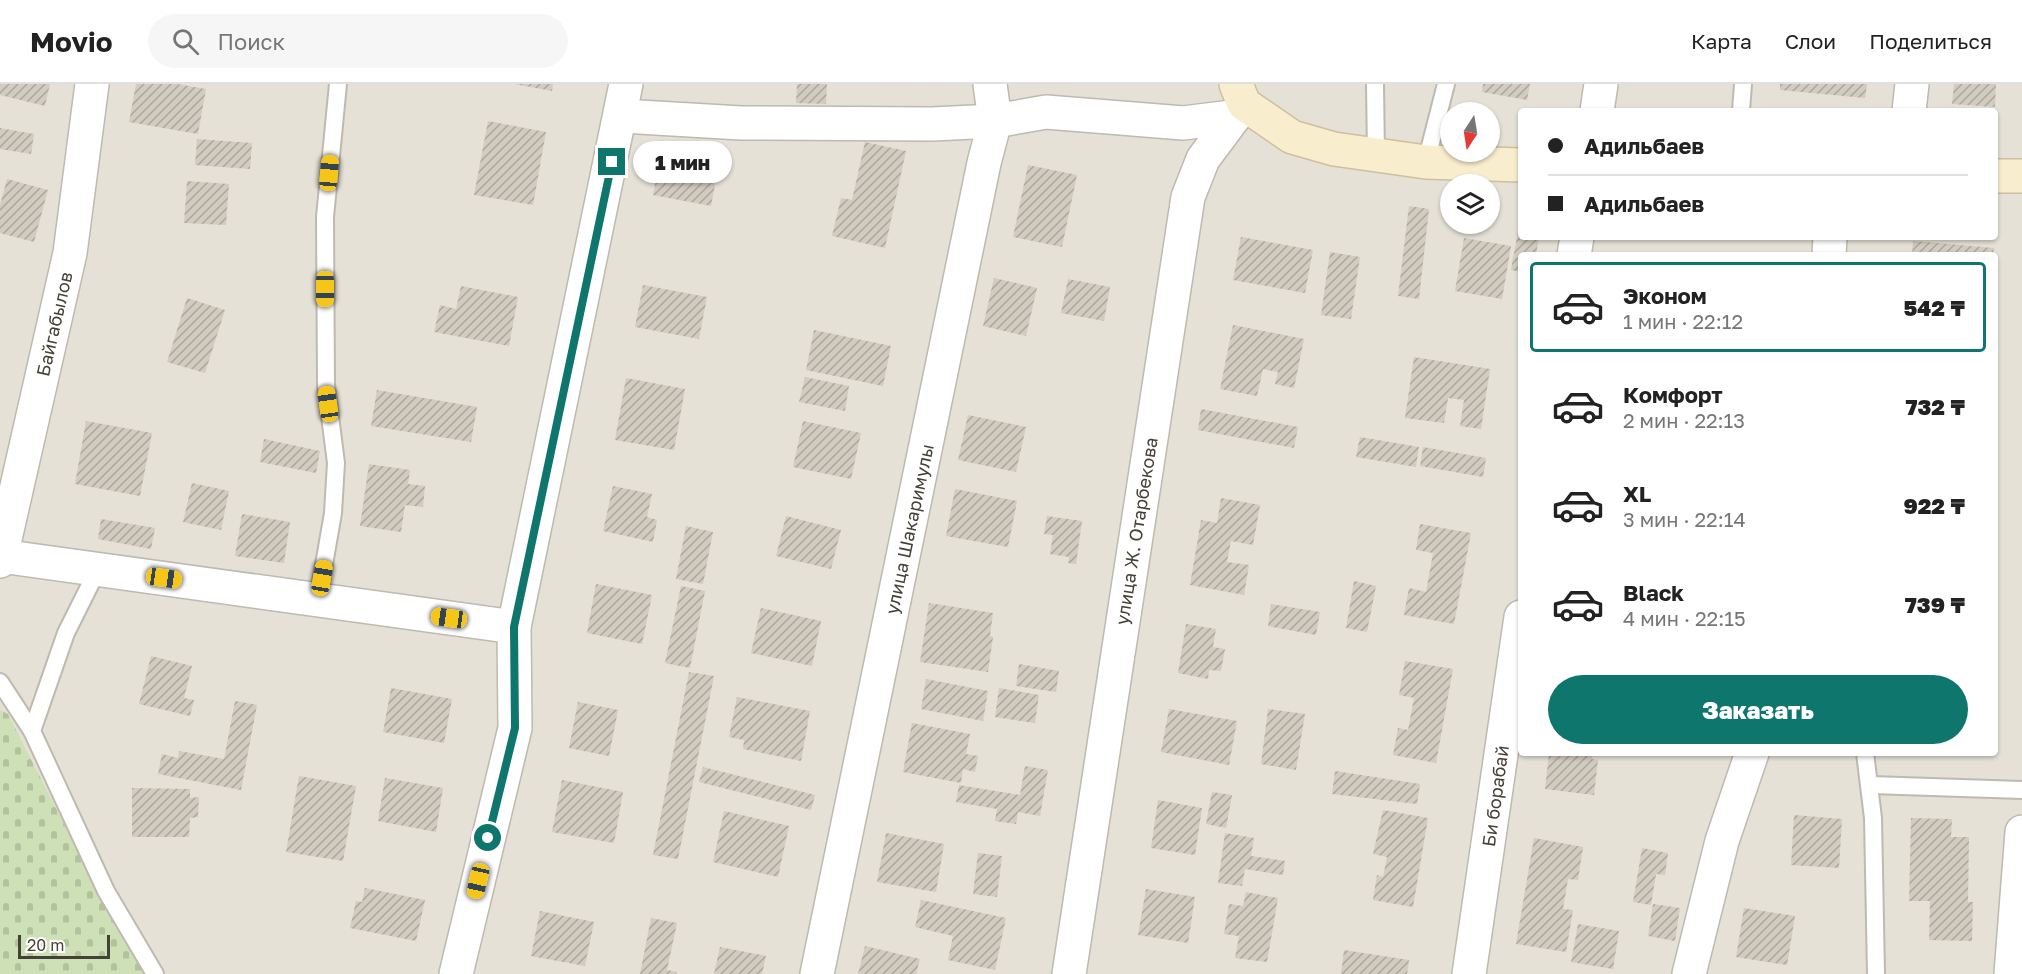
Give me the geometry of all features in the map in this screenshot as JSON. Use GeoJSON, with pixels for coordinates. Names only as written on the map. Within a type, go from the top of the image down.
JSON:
{"type":"FeatureCollection","features":[{"type":"Feature","properties":{"kind":"main road"},"geometry":{"type":"LineString","coordinates":[[1237,102],[1292,137],[1334,149],[1426,162],[1518,165]]}},
{"type":"Feature","properties":{"kind":"main road"},"geometry":{"type":"LineString","coordinates":[[1998,176],[2022,176]]}},
{"type":"Feature","properties":{"kind":"street","name":"Байгабылов"},"geometry":{"type":"LineString","coordinates":[[0,561],[70,253],[92,84]]}},
{"type":"Feature","properties":{"kind":"street"},"geometry":{"type":"LineString","coordinates":[[456,974],[515,728],[514,627],[622,116],[626,84]]}},
{"type":"Feature","properties":{"kind":"street","name":"улица Шакаримулы"},"geometry":{"type":"LineString","coordinates":[[818,974],[984,163],[995,121],[990,84]]}},
{"type":"Feature","properties":{"kind":"street"},"geometry":{"type":"LineString","coordinates":[[1597,108],[1601,84]]}},
{"type":"Feature","properties":{"kind":"street"},"geometry":{"type":"LineString","coordinates":[[1909,108],[1912,84]]}},
{"type":"Feature","properties":{"kind":"street"},"geometry":{"type":"LineString","coordinates":[[622,116],[741,123],[932,124],[995,121],[1046,112],[1183,123],[1237,102]]}},
{"type":"Feature","properties":{"kind":"street","name":"улица Ж. Отарбекова"},"geometry":{"type":"LineString","coordinates":[[1069,974],[1188,197],[1203,159],[1237,102]]}},
{"type":"Feature","properties":{"kind":"street"},"geometry":{"type":"LineString","coordinates":[[1,556],[514,627]]}},
{"type":"Feature","properties":{"kind":"street","name":"Би борабай"},"geometry":{"type":"LineString","coordinates":[[1468,974],[1518,637]]}},
{"type":"Feature","properties":{"kind":"street"},"geometry":{"type":"LineString","coordinates":[[1689,974],[1722,842],[1751,756]]}},
{"type":"Feature","properties":{"kind":"street"},"geometry":{"type":"LineString","coordinates":[[2011,974],[2022,832]]}},
{"type":"Feature","properties":{"kind":"lane"},"geometry":{"type":"LineString","coordinates":[[318,600],[333,513],[336,463],[326,385],[325,217],[338,84]]}},
{"type":"Feature","properties":{"kind":"lane"},"geometry":{"type":"LineString","coordinates":[[1375,84],[1376,156]]}},
{"type":"Feature","properties":{"kind":"lane"},"geometry":{"type":"LineString","coordinates":[[1426,162],[1446,84]]}},
{"type":"Feature","properties":{"kind":"lane"},"geometry":{"type":"LineString","coordinates":[[1741,108],[1743,84]]}},
{"type":"Feature","properties":{"kind":"lane"},"geometry":{"type":"LineString","coordinates":[[32,730],[66,633],[98,569]]}},
{"type":"Feature","properties":{"kind":"lane"},"geometry":{"type":"LineString","coordinates":[[0,682],[32,730],[106,891],[155,974]]}},
{"type":"Feature","properties":{"kind":"lane"},"geometry":{"type":"LineString","coordinates":[[1866,756],[1871,785],[1875,974]]}},
{"type":"Feature","properties":{"kind":"lane"},"geometry":{"type":"LineString","coordinates":[[1871,785],[2022,790]]}},
{"type":"Feature","properties":{"kind":"shaded area"},"geometry":{"type":"Polygon","coordinates":[[[0,84],[2022,84],[2022,974],[0,974],[0,84]]]}},
{"type":"Feature","properties":{"kind":"green space"},"geometry":{"type":"Polygon","coordinates":[[[0,710],[8,714],[123,940],[147,974],[0,974],[0,710]]]}},
{"type":"Feature","properties":{"kind":"building"},"geometry":{"type":"Polygon","coordinates":[[[0,84],[50,84],[45,106],[0,95],[0,84]]]}},
{"type":"Feature","properties":{"kind":"building"},"geometry":{"type":"Polygon","coordinates":[[[136,84],[177,84],[206,89],[198,134],[129,122],[136,84]]]}},
{"type":"Feature","properties":{"kind":"building"},"geometry":{"type":"Polygon","coordinates":[[[514,84],[553,84],[552,91],[514,84]]]}},
{"type":"Feature","properties":{"kind":"building"},"geometry":{"type":"Polygon","coordinates":[[[797,84],[827,84],[826,104],[796,103],[797,84]]]}},
{"type":"Feature","properties":{"kind":"building"},"geometry":{"type":"Polygon","coordinates":[[[1483,84],[1530,84],[1527,100],[1482,92],[1483,84]]]}},
{"type":"Feature","properties":{"kind":"building"},"geometry":{"type":"Polygon","coordinates":[[[1780,84],[1867,84],[1865,98],[1780,90],[1780,84]]]}},
{"type":"Feature","properties":{"kind":"building"},"geometry":{"type":"Polygon","coordinates":[[[1954,84],[1996,84],[1995,107],[1952,104],[1954,84]]]}},
{"type":"Feature","properties":{"kind":"building"},"geometry":{"type":"Polygon","coordinates":[[[488,121],[546,132],[533,205],[474,195],[488,121]]]}},
{"type":"Feature","properties":{"kind":"building"},"geometry":{"type":"Polygon","coordinates":[[[0,128],[34,134],[31,154],[0,149],[0,128]]]}},
{"type":"Feature","properties":{"kind":"building"},"geometry":{"type":"Polygon","coordinates":[[[197,139],[252,143],[250,169],[195,165],[197,139]]]}},
{"type":"Feature","properties":{"kind":"building"},"geometry":{"type":"Polygon","coordinates":[[[865,142],[906,151],[885,248],[832,236],[841,198],[852,200],[865,142]]]}},
{"type":"Feature","properties":{"kind":"building"},"geometry":{"type":"Polygon","coordinates":[[[662,146],[720,157],[711,206],[653,195],[662,146]]]}},
{"type":"Feature","properties":{"kind":"building"},"geometry":{"type":"Polygon","coordinates":[[[1028,165],[1077,175],[1062,247],[1013,237],[1028,165]]]}},
{"type":"Feature","properties":{"kind":"building"},"geometry":{"type":"Polygon","coordinates":[[[7,179],[48,190],[34,242],[0,233],[0,205],[7,179]]]}},
{"type":"Feature","properties":{"kind":"building"},"geometry":{"type":"Polygon","coordinates":[[[187,181],[229,184],[226,225],[184,223],[187,181]]]}},
{"type":"Feature","properties":{"kind":"building"},"geometry":{"type":"Polygon","coordinates":[[[1409,206],[1429,209],[1419,299],[1398,296],[1409,206]]]}},
{"type":"Feature","properties":{"kind":"building"},"geometry":{"type":"Polygon","coordinates":[[[1518,231],[1518,240],[1538,240],[1536,252],[1518,252],[1518,271],[1511,270],[1518,231]]]}},
{"type":"Feature","properties":{"kind":"building"},"geometry":{"type":"Polygon","coordinates":[[[1241,237],[1313,250],[1305,293],[1233,280],[1241,237]]]}},
{"type":"Feature","properties":{"kind":"building"},"geometry":{"type":"Polygon","coordinates":[[[1464,238],[1511,246],[1502,299],[1455,291],[1464,238]]]}},
{"type":"Feature","properties":{"kind":"building"},"geometry":{"type":"Polygon","coordinates":[[[1913,241],[1994,248],[1993,252],[1912,252],[1913,241]]]}},
{"type":"Feature","properties":{"kind":"building"},"geometry":{"type":"Polygon","coordinates":[[[1330,252],[1360,257],[1351,319],[1321,315],[1330,252]]]}},
{"type":"Feature","properties":{"kind":"building"},"geometry":{"type":"Polygon","coordinates":[[[994,278],[1037,288],[1026,336],[983,326],[994,278]]]}},
{"type":"Feature","properties":{"kind":"building"},"geometry":{"type":"Polygon","coordinates":[[[1068,279],[1110,287],[1104,321],[1061,313],[1068,279]]]}},
{"type":"Feature","properties":{"kind":"building"},"geometry":{"type":"Polygon","coordinates":[[[643,285],[707,297],[699,339],[635,327],[643,285]]]}},
{"type":"Feature","properties":{"kind":"building"},"geometry":{"type":"Polygon","coordinates":[[[461,286],[518,297],[509,346],[434,332],[440,305],[456,309],[461,286]]]}},
{"type":"Feature","properties":{"kind":"building"},"geometry":{"type":"Polygon","coordinates":[[[187,298],[225,310],[205,373],[167,362],[187,298]]]}},
{"type":"Feature","properties":{"kind":"building"},"geometry":{"type":"Polygon","coordinates":[[[1233,325],[1304,339],[1294,388],[1275,384],[1278,372],[1263,369],[1257,396],[1220,389],[1233,325]]]}},
{"type":"Feature","properties":{"kind":"building"},"geometry":{"type":"Polygon","coordinates":[[[814,330],[891,346],[883,386],[806,370],[814,330]]]}},
{"type":"Feature","properties":{"kind":"building"},"geometry":{"type":"Polygon","coordinates":[[[1414,357],[1490,369],[1481,429],[1460,426],[1464,400],[1448,398],[1444,423],[1405,418],[1414,357]]]}},
{"type":"Feature","properties":{"kind":"building"},"geometry":{"type":"Polygon","coordinates":[[[805,377],[849,386],[845,411],[799,402],[805,377]]]}},
{"type":"Feature","properties":{"kind":"building"},"geometry":{"type":"Polygon","coordinates":[[[626,378],[685,389],[674,450],[615,440],[626,378]]]}},
{"type":"Feature","properties":{"kind":"building"},"geometry":{"type":"Polygon","coordinates":[[[377,390],[477,407],[471,442],[371,426],[377,390]]]}},
{"type":"Feature","properties":{"kind":"building"},"geometry":{"type":"Polygon","coordinates":[[[1201,409],[1298,427],[1294,448],[1198,430],[1201,409]]]}},
{"type":"Feature","properties":{"kind":"building"},"geometry":{"type":"Polygon","coordinates":[[[968,415],[1026,427],[1016,472],[958,460],[968,415]]]}},
{"type":"Feature","properties":{"kind":"building"},"geometry":{"type":"Polygon","coordinates":[[[86,421],[152,433],[140,496],[75,484],[86,421]]]}},
{"type":"Feature","properties":{"kind":"building"},"geometry":{"type":"Polygon","coordinates":[[[803,421],[861,433],[851,479],[793,467],[803,421]]]}},
{"type":"Feature","properties":{"kind":"building"},"geometry":{"type":"Polygon","coordinates":[[[1360,437],[1419,447],[1416,467],[1356,457],[1360,437]]]}},
{"type":"Feature","properties":{"kind":"building"},"geometry":{"type":"Polygon","coordinates":[[[264,439],[320,451],[316,473],[260,462],[264,439]]]}},
{"type":"Feature","properties":{"kind":"building"},"geometry":{"type":"Polygon","coordinates":[[[1423,447],[1486,458],[1483,477],[1420,466],[1423,447]]]}},
{"type":"Feature","properties":{"kind":"building"},"geometry":{"type":"Polygon","coordinates":[[[369,464],[410,470],[408,484],[425,486],[423,507],[405,505],[401,532],[360,526],[369,464]]]}},
{"type":"Feature","properties":{"kind":"building"},"geometry":{"type":"Polygon","coordinates":[[[192,483],[229,491],[221,530],[183,522],[192,483]]]}},
{"type":"Feature","properties":{"kind":"building"},"geometry":{"type":"Polygon","coordinates":[[[613,486],[652,494],[647,517],[657,520],[653,542],[603,531],[613,486]]]}},
{"type":"Feature","properties":{"kind":"building"},"geometry":{"type":"Polygon","coordinates":[[[955,489],[1017,501],[1008,547],[946,536],[955,489]]]}},
{"type":"Feature","properties":{"kind":"building"},"geometry":{"type":"Polygon","coordinates":[[[1221,498],[1260,505],[1253,545],[1231,541],[1227,562],[1249,565],[1244,595],[1190,585],[1201,520],[1217,523],[1221,498]]]}},
{"type":"Feature","properties":{"kind":"building"},"geometry":{"type":"Polygon","coordinates":[[[242,514],[290,522],[284,563],[235,556],[242,514]]]}},
{"type":"Feature","properties":{"kind":"building"},"geometry":{"type":"Polygon","coordinates":[[[786,516],[841,530],[831,569],[776,556],[786,516]]]}},
{"type":"Feature","properties":{"kind":"building"},"geometry":{"type":"Polygon","coordinates":[[[1047,516],[1082,521],[1076,564],[1068,563],[1069,557],[1050,554],[1053,535],[1044,534],[1047,516]]]}},
{"type":"Feature","properties":{"kind":"building"},"geometry":{"type":"Polygon","coordinates":[[[101,519],[155,528],[151,549],[98,539],[101,519]]]}},
{"type":"Feature","properties":{"kind":"building"},"geometry":{"type":"Polygon","coordinates":[[[1420,524],[1471,533],[1454,624],[1404,615],[1409,588],[1426,592],[1433,553],[1416,550],[1420,524]]]}},
{"type":"Feature","properties":{"kind":"building"},"geometry":{"type":"Polygon","coordinates":[[[686,526],[713,532],[703,584],[676,579],[686,526]]]}},
{"type":"Feature","properties":{"kind":"building"},"geometry":{"type":"Polygon","coordinates":[[[1354,581],[1376,586],[1367,632],[1346,628],[1354,581]]]}},
{"type":"Feature","properties":{"kind":"building"},"geometry":{"type":"Polygon","coordinates":[[[596,584],[652,595],[642,644],[587,633],[596,584]]]}},
{"type":"Feature","properties":{"kind":"building"},"geometry":{"type":"Polygon","coordinates":[[[681,586],[705,591],[690,668],[665,663],[681,586]]]}},
{"type":"Feature","properties":{"kind":"building"},"geometry":{"type":"Polygon","coordinates":[[[929,603],[993,613],[990,636],[993,637],[988,672],[920,662],[929,603]]]}},
{"type":"Feature","properties":{"kind":"building"},"geometry":{"type":"Polygon","coordinates":[[[1271,604],[1320,612],[1316,635],[1268,626],[1271,604]]]}},
{"type":"Feature","properties":{"kind":"building"},"geometry":{"type":"Polygon","coordinates":[[[761,608],[821,621],[812,666],[751,653],[761,608]]]}},
{"type":"Feature","properties":{"kind":"building"},"geometry":{"type":"Polygon","coordinates":[[[1186,624],[1216,629],[1213,647],[1225,649],[1221,671],[1209,670],[1208,679],[1178,673],[1186,624]]]}},
{"type":"Feature","properties":{"kind":"building"},"geometry":{"type":"Polygon","coordinates":[[[151,656],[192,666],[184,698],[194,700],[190,716],[139,704],[151,656]]]}},
{"type":"Feature","properties":{"kind":"building"},"geometry":{"type":"Polygon","coordinates":[[[1405,661],[1453,669],[1436,763],[1393,755],[1398,728],[1408,730],[1414,698],[1399,695],[1405,661]]]}},
{"type":"Feature","properties":{"kind":"building"},"geometry":{"type":"Polygon","coordinates":[[[1019,664],[1059,671],[1056,692],[1016,686],[1019,664]]]}},
{"type":"Feature","properties":{"kind":"building"},"geometry":{"type":"Polygon","coordinates":[[[689,672],[714,676],[678,859],[653,855],[689,672]]]}},
{"type":"Feature","properties":{"kind":"building"},"geometry":{"type":"Polygon","coordinates":[[[926,679],[988,691],[983,721],[921,709],[926,679]]]}},
{"type":"Feature","properties":{"kind":"building"},"geometry":{"type":"Polygon","coordinates":[[[391,688],[452,699],[444,743],[383,732],[391,688]]]}},
{"type":"Feature","properties":{"kind":"building"},"geometry":{"type":"Polygon","coordinates":[[[999,688],[1039,695],[1035,723],[995,717],[999,688]]]}},
{"type":"Feature","properties":{"kind":"building"},"geometry":{"type":"Polygon","coordinates":[[[737,697],[810,711],[801,761],[743,749],[744,740],[729,737],[737,697]]]}},
{"type":"Feature","properties":{"kind":"building"},"geometry":{"type":"Polygon","coordinates":[[[235,701],[257,705],[241,790],[158,774],[162,754],[178,758],[179,751],[224,759],[235,701]]]}},
{"type":"Feature","properties":{"kind":"building"},"geometry":{"type":"Polygon","coordinates":[[[578,702],[618,710],[609,756],[569,748],[578,702]]]}},
{"type":"Feature","properties":{"kind":"building"},"geometry":{"type":"Polygon","coordinates":[[[1169,709],[1237,721],[1229,765],[1161,752],[1169,709]]]}},
{"type":"Feature","properties":{"kind":"building"},"geometry":{"type":"Polygon","coordinates":[[[1268,709],[1305,714],[1296,770],[1261,764],[1268,709]]]}},
{"type":"Feature","properties":{"kind":"building"},"geometry":{"type":"Polygon","coordinates":[[[912,723],[970,734],[966,754],[978,756],[975,772],[963,769],[961,783],[903,772],[912,723]]]}},
{"type":"Feature","properties":{"kind":"building"},"geometry":{"type":"Polygon","coordinates":[[[1549,756],[1592,756],[1592,759],[1598,760],[1594,795],[1545,789],[1549,756]]]}},
{"type":"Feature","properties":{"kind":"building"},"geometry":{"type":"Polygon","coordinates":[[[1025,766],[1048,770],[1040,816],[1018,812],[1016,824],[995,821],[997,809],[956,802],[959,785],[1020,795],[1025,766]]]}},
{"type":"Feature","properties":{"kind":"building"},"geometry":{"type":"Polygon","coordinates":[[[703,767],[815,795],[811,810],[699,782],[703,767]]]}},
{"type":"Feature","properties":{"kind":"building"},"geometry":{"type":"Polygon","coordinates":[[[1335,771],[1420,784],[1417,804],[1332,794],[1335,771]]]}},
{"type":"Feature","properties":{"kind":"building"},"geometry":{"type":"Polygon","coordinates":[[[299,776],[356,786],[343,861],[286,852],[299,776]]]}},
{"type":"Feature","properties":{"kind":"building"},"geometry":{"type":"Polygon","coordinates":[[[385,778],[443,788],[436,832],[378,821],[385,778]]]}},
{"type":"Feature","properties":{"kind":"building"},"geometry":{"type":"Polygon","coordinates":[[[562,780],[623,792],[614,843],[552,832],[562,780]]]}},
{"type":"Feature","properties":{"kind":"building"},"geometry":{"type":"Polygon","coordinates":[[[132,788],[190,789],[190,798],[199,797],[198,817],[190,818],[189,837],[132,837],[132,788]]]}},
{"type":"Feature","properties":{"kind":"building"},"geometry":{"type":"Polygon","coordinates":[[[1212,792],[1232,795],[1226,828],[1206,824],[1212,792]]]}},
{"type":"Feature","properties":{"kind":"building"},"geometry":{"type":"Polygon","coordinates":[[[1158,800],[1202,808],[1195,855],[1151,848],[1158,800]]]}},
{"type":"Feature","properties":{"kind":"building"},"geometry":{"type":"Polygon","coordinates":[[[1383,810],[1428,818],[1413,907],[1373,900],[1377,875],[1383,877],[1387,857],[1373,854],[1383,810]]]}},
{"type":"Feature","properties":{"kind":"building"},"geometry":{"type":"Polygon","coordinates":[[[724,811],[789,826],[778,877],[713,862],[724,811]]]}},
{"type":"Feature","properties":{"kind":"building"},"geometry":{"type":"Polygon","coordinates":[[[1794,815],[1842,819],[1839,868],[1791,865],[1794,815]]]}},
{"type":"Feature","properties":{"kind":"building"},"geometry":{"type":"Polygon","coordinates":[[[1911,818],[1952,819],[1951,837],[1969,837],[1968,902],[1973,902],[1972,941],[1929,940],[1930,901],[1909,901],[1911,818]]]}},
{"type":"Feature","properties":{"kind":"building"},"geometry":{"type":"Polygon","coordinates":[[[886,833],[944,844],[936,892],[877,882],[886,833]]]}},
{"type":"Feature","properties":{"kind":"building"},"geometry":{"type":"Polygon","coordinates":[[[1225,833],[1254,838],[1251,856],[1285,861],[1283,875],[1245,869],[1242,886],[1218,883],[1225,833]]]}},
{"type":"Feature","properties":{"kind":"building"},"geometry":{"type":"Polygon","coordinates":[[[1534,838],[1583,847],[1578,880],[1568,879],[1563,909],[1573,910],[1566,952],[1516,944],[1534,838]]]}},
{"type":"Feature","properties":{"kind":"building"},"geometry":{"type":"Polygon","coordinates":[[[1642,848],[1668,853],[1665,875],[1656,874],[1651,905],[1633,902],[1642,848]]]}},
{"type":"Feature","properties":{"kind":"building"},"geometry":{"type":"Polygon","coordinates":[[[978,853],[1002,856],[997,897],[973,894],[978,853]]]}},
{"type":"Feature","properties":{"kind":"building"},"geometry":{"type":"Polygon","coordinates":[[[365,888],[425,900],[416,941],[350,928],[356,901],[362,902],[365,888]]]}},
{"type":"Feature","properties":{"kind":"building"},"geometry":{"type":"Polygon","coordinates":[[[1146,889],[1195,897],[1188,943],[1138,935],[1146,889]]]}},
{"type":"Feature","properties":{"kind":"building"},"geometry":{"type":"Polygon","coordinates":[[[1246,892],[1278,898],[1267,962],[1235,958],[1239,936],[1224,934],[1229,904],[1243,906],[1246,892]]]}},
{"type":"Feature","properties":{"kind":"building"},"geometry":{"type":"Polygon","coordinates":[[[921,900],[1006,918],[995,970],[948,960],[953,936],[915,927],[921,900]]]}},
{"type":"Feature","properties":{"kind":"building"},"geometry":{"type":"Polygon","coordinates":[[[1653,904],[1680,908],[1675,941],[1648,936],[1653,904]]]}},
{"type":"Feature","properties":{"kind":"building"},"geometry":{"type":"Polygon","coordinates":[[[1744,908],[1795,916],[1787,965],[1736,957],[1744,908]]]}},
{"type":"Feature","properties":{"kind":"building"},"geometry":{"type":"Polygon","coordinates":[[[540,911],[594,922],[585,966],[531,956],[540,911]]]}},
{"type":"Feature","properties":{"kind":"building"},"geometry":{"type":"Polygon","coordinates":[[[651,918],[677,923],[667,970],[677,972],[676,974],[640,974],[651,918]]]}},
{"type":"Feature","properties":{"kind":"building"},"geometry":{"type":"Polygon","coordinates":[[[1578,924],[1619,931],[1613,969],[1571,962],[1578,924]]]}},
{"type":"Feature","properties":{"kind":"building"},"geometry":{"type":"Polygon","coordinates":[[[865,946],[920,959],[916,974],[858,974],[865,946]]]}},
{"type":"Feature","properties":{"kind":"building"},"geometry":{"type":"Polygon","coordinates":[[[720,947],[766,956],[762,974],[714,974],[720,947]]]}},
{"type":"Feature","properties":{"kind":"building"},"geometry":{"type":"Polygon","coordinates":[[[1344,950],[1409,960],[1407,974],[1341,974],[1344,950]]]}},
{"type":"Feature","properties":{"kind":"route"},"geometry":{"type":"LineString","coordinates":[[488,838],[515,728],[514,627],[612,162]]}}]}
